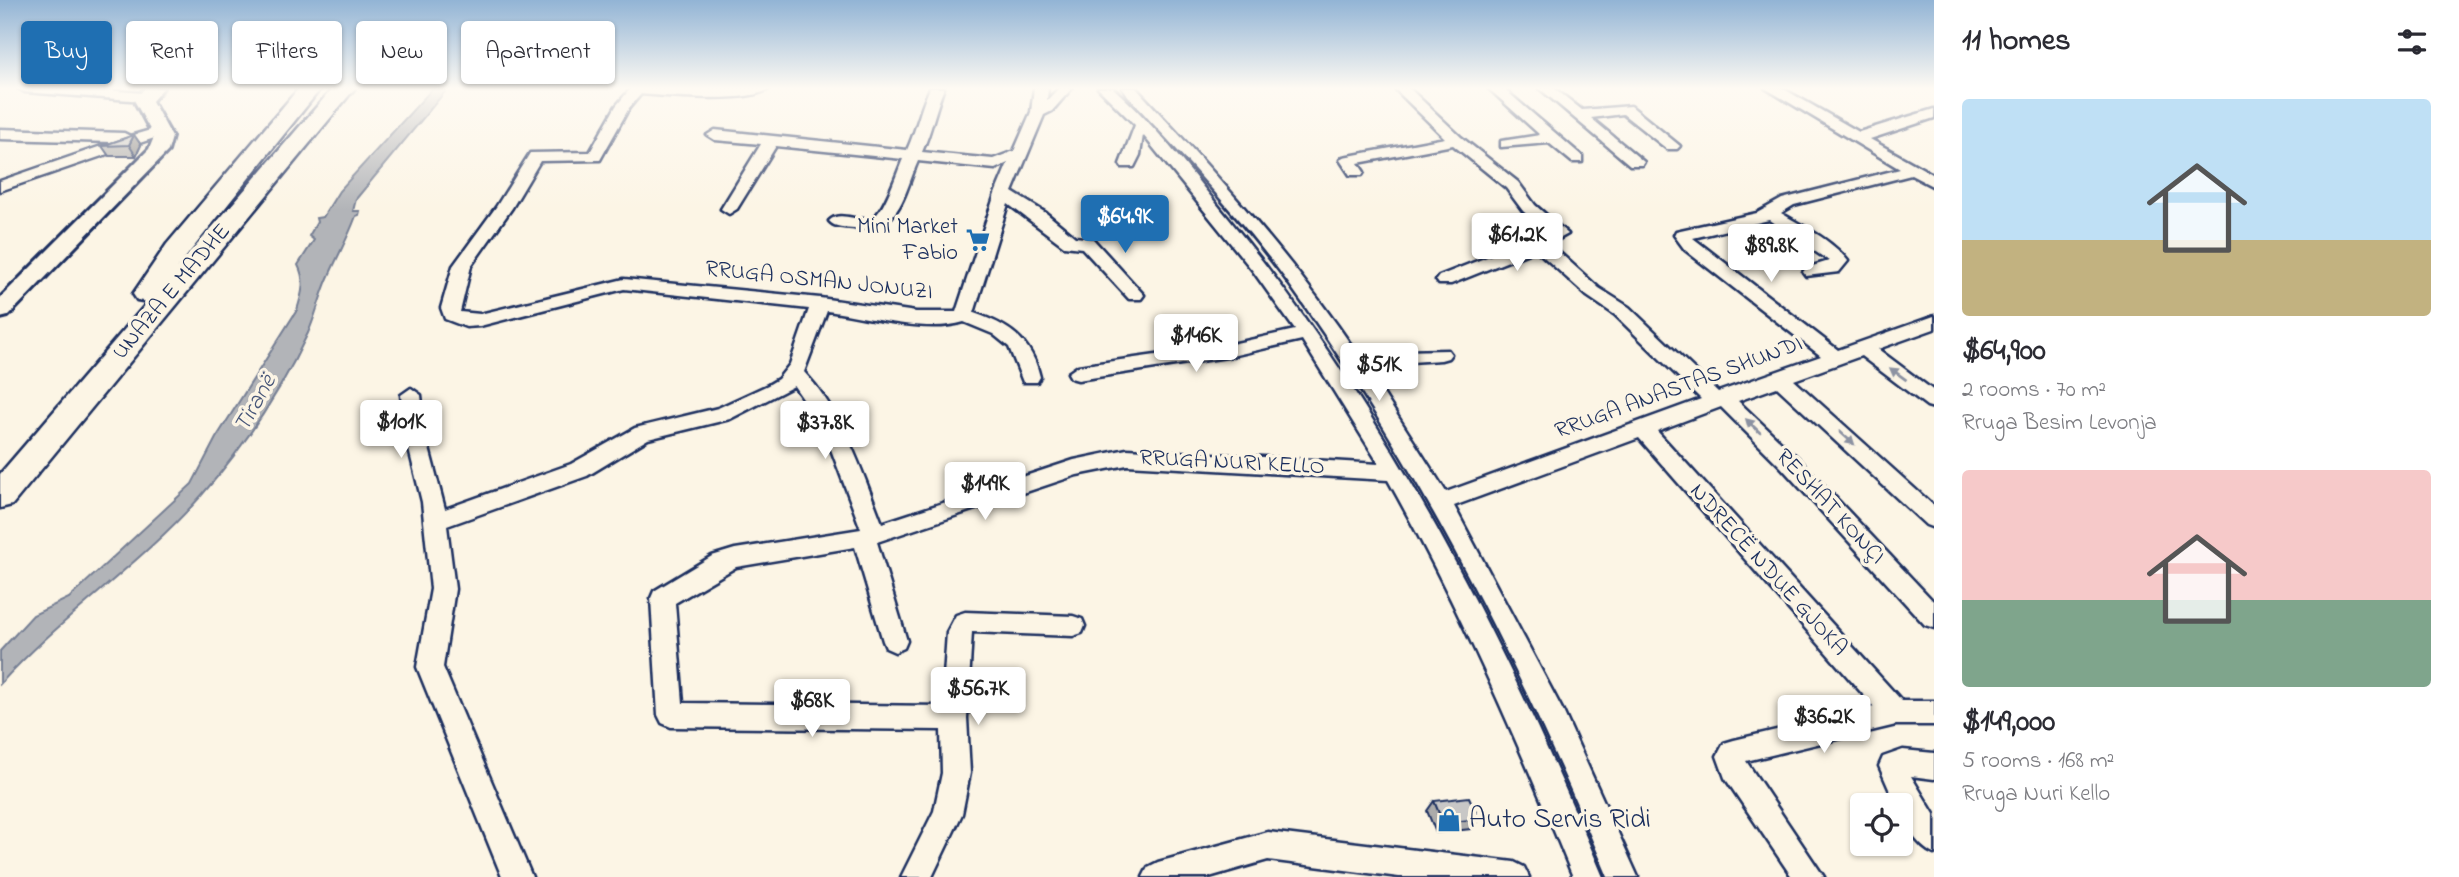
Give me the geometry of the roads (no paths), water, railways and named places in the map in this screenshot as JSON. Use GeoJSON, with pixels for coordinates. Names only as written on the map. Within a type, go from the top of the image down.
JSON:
{"type":"FeatureCollection","features":[{"type":"Feature","properties":{"kind":"highway"},"geometry":{"type":"LineString","coordinates":[[159,294],[176,250],[276,129]]}},
{"type":"Feature","properties":{"kind":"highway","name":"UNAZA E MADHE"},"geometry":{"type":"LineString","coordinates":[[0,496],[292,129]]}},
{"type":"Feature","properties":{"kind":"highway","name":"UNAZA E MADHE"},"geometry":{"type":"LineString","coordinates":[[0,466],[307,129]]}},
{"type":"Feature","properties":{"kind":"highway"},"geometry":{"type":"LineString","coordinates":[[159,294],[322,129]]}},
{"type":"Feature","properties":{"kind":"main road"},"geometry":{"type":"LineString","coordinates":[[0,311],[144,167],[163,143],[161,131]]}},
{"type":"Feature","properties":{"kind":"street","name":"RRUGA OSMAN JONUZI"},"geometry":{"type":"LineString","coordinates":[[610,129],[595,157],[535,156],[504,208],[463,266],[450,308],[457,318],[480,320],[624,284],[820,303],[927,319],[951,320],[964,316]]}},
{"type":"Feature","properties":{"kind":"street"},"geometry":{"type":"LineString","coordinates":[[837,221],[872,225],[882,220],[925,129]]}},
{"type":"Feature","properties":{"kind":"street"},"geometry":{"type":"LineString","coordinates":[[1030,377],[1027,360],[1016,340],[964,316],[1003,194],[1031,129]]}},
{"type":"Feature","properties":{"kind":"street"},"geometry":{"type":"LineString","coordinates":[[1128,164],[1133,159],[1135,135],[1140,129]]}},
{"type":"Feature","properties":{"kind":"street"},"geometry":{"type":"LineString","coordinates":[[1143,129],[1246,249],[1308,333],[1397,473],[1499,670],[1588,877]]}},
{"type":"Feature","properties":{"kind":"street"},"geometry":{"type":"LineString","coordinates":[[1165,129],[1263,240],[1351,359],[1441,502],[1502,608],[1547,700],[1623,877]]}},
{"type":"Feature","properties":{"kind":"street"},"geometry":{"type":"LineString","coordinates":[[1444,129],[1512,185],[1530,208],[1560,234],[1445,280]]}},
{"type":"Feature","properties":{"kind":"street"},"geometry":{"type":"LineString","coordinates":[[1541,129],[1577,159]]}},
{"type":"Feature","properties":{"kind":"street"},"geometry":{"type":"LineString","coordinates":[[1596,129],[1636,162]]}},
{"type":"Feature","properties":{"kind":"street"},"geometry":{"type":"LineString","coordinates":[[1651,129],[1672,146]]}},
{"type":"Feature","properties":{"kind":"street"},"geometry":{"type":"LineString","coordinates":[[1842,129],[1934,182]]}},
{"type":"Feature","properties":{"kind":"street"},"geometry":{"type":"LineString","coordinates":[[1857,138],[1885,129]]}},
{"type":"Feature","properties":{"kind":"street"},"geometry":{"type":"LineString","coordinates":[[0,186],[161,131]]}},
{"type":"Feature","properties":{"kind":"street"},"geometry":{"type":"LineString","coordinates":[[0,134],[137,139]]}},
{"type":"Feature","properties":{"kind":"street"},"geometry":{"type":"LineString","coordinates":[[715,135],[995,164],[1010,156],[1020,156]]}},
{"type":"Feature","properties":{"kind":"street"},"geometry":{"type":"LineString","coordinates":[[1506,144],[1552,138]]}},
{"type":"Feature","properties":{"kind":"street"},"geometry":{"type":"LineString","coordinates":[[1356,172],[1347,162],[1349,160],[1456,140]]}},
{"type":"Feature","properties":{"kind":"street"},"geometry":{"type":"LineString","coordinates":[[729,209],[771,141]]}},
{"type":"Feature","properties":{"kind":"street"},"geometry":{"type":"LineString","coordinates":[[1834,357],[1691,246],[1682,235],[1771,214],[1788,202],[1914,170]]}},
{"type":"Feature","properties":{"kind":"street"},"geometry":{"type":"LineString","coordinates":[[1003,194],[1040,217],[1070,242],[1087,243],[1135,295]]}},
{"type":"Feature","properties":{"kind":"street"},"geometry":{"type":"LineString","coordinates":[[1771,214],[1827,249],[1839,261],[1833,268],[1812,272]]}},
{"type":"Feature","properties":{"kind":"street","name":"RESHAT KONÇI"},"geometry":{"type":"LineString","coordinates":[[1539,243],[1593,292],[1622,311],[1789,462],[1934,618]]}},
{"type":"Feature","properties":{"kind":"street"},"geometry":{"type":"LineString","coordinates":[[434,522],[579,470],[642,433],[733,410],[775,390],[794,374],[820,303]]}},
{"type":"Feature","properties":{"kind":"street","name":"RRUGA ANASTAS SHUNDI"},"geometry":{"type":"LineString","coordinates":[[1441,502],[1934,322]]}},
{"type":"Feature","properties":{"kind":"street"},"geometry":{"type":"LineString","coordinates":[[1078,373],[1227,351],[1308,333]]}},
{"type":"Feature","properties":{"kind":"street"},"geometry":{"type":"LineString","coordinates":[[1862,347],[1934,401]]}},
{"type":"Feature","properties":{"kind":"street"},"geometry":{"type":"LineString","coordinates":[[1351,359],[1441,354]]}},
{"type":"Feature","properties":{"kind":"street"},"geometry":{"type":"LineString","coordinates":[[794,374],[808,387],[830,421],[869,535],[895,641]]}},
{"type":"Feature","properties":{"kind":"street"},"geometry":{"type":"LineString","coordinates":[[1778,377],[1934,519]]}},
{"type":"Feature","properties":{"kind":"street"},"geometry":{"type":"LineString","coordinates":[[411,395],[415,433],[431,490],[443,589],[430,667],[517,877]]}},
{"type":"Feature","properties":{"kind":"street","name":"NDRECË NDUE GJOKA"},"geometry":{"type":"LineString","coordinates":[[1642,428],[1896,713]]}},
{"type":"Feature","properties":{"kind":"street","name":"RRUGA NURI KELLO"},"geometry":{"type":"LineString","coordinates":[[954,718],[671,715],[663,598],[720,563],[735,558],[869,535],[1074,468],[1128,457],[1397,473]]}},
{"type":"Feature","properties":{"kind":"street"},"geometry":{"type":"LineString","coordinates":[[916,877],[948,814],[956,773],[954,718],[959,632],[965,622],[1073,625]]}},
{"type":"Feature","properties":{"kind":"street"},"geometry":{"type":"LineString","coordinates":[[1809,877],[1735,769],[1731,756],[1734,752],[1896,713],[1934,713]]}},
{"type":"Feature","properties":{"kind":"street"},"geometry":{"type":"LineString","coordinates":[[1934,766],[1903,763],[1893,766],[1906,796],[1934,840]]}},
{"type":"Feature","properties":{"kind":"street"},"geometry":{"type":"LineString","coordinates":[[1158,877],[1268,846],[1514,877]]}},
{"type":"Feature","properties":{"kind":"water","name":"Tiranë"},"geometry":{"type":"Polygon","coordinates":[[[396,129],[414,129],[356,199],[353,211],[360,211],[359,215],[356,216],[328,278],[308,333],[273,397],[217,478],[153,545],[49,636],[0,684],[0,651],[33,615],[69,598],[192,484],[216,438],[297,310],[303,282],[298,265],[314,240],[309,236],[317,222],[316,218],[323,217],[339,191],[396,129]]]}},
{"type":"Feature","properties":{"kind":"place","name":"Mini Market Fabio"},"geometry":{"type":"Point","coordinates":[978,240]}},
{"type":"Feature","properties":{"kind":"place","name":"Auto Servis Ridi"},"geometry":{"type":"Point","coordinates":[1449,820]}}]}
